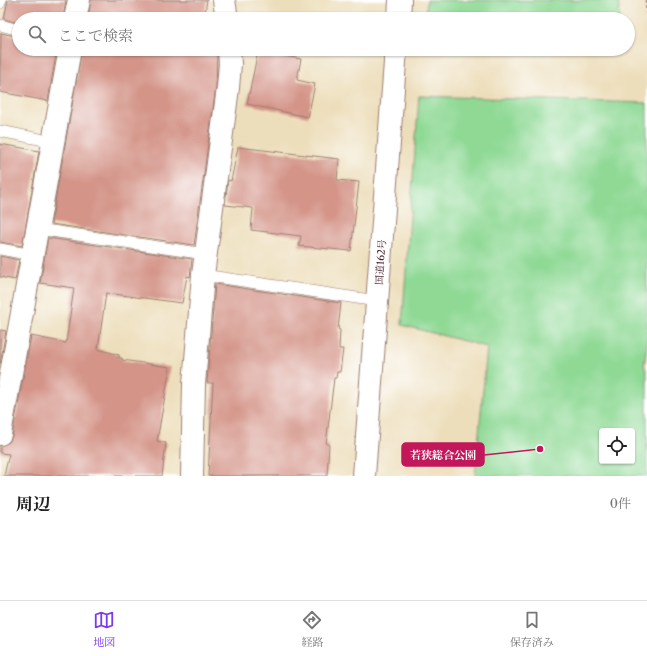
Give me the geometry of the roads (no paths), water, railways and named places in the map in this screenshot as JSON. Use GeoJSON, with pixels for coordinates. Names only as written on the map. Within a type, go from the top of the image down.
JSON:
{"type":"FeatureCollection","features":[{"type":"Feature","properties":{"kind":"main road"},"geometry":{"type":"LineString","coordinates":[[77,12],[79,0]]}},
{"type":"Feature","properties":{"kind":"main road"},"geometry":{"type":"LineString","coordinates":[[224,0],[226,12]]}},
{"type":"Feature","properties":{"kind":"main road"},"geometry":{"type":"LineString","coordinates":[[399,12],[400,0]]}},
{"type":"Feature","properties":{"kind":"main road"},"geometry":{"type":"LineString","coordinates":[[0,434],[8,353],[33,255],[69,56]]}},
{"type":"Feature","properties":{"kind":"main road"},"geometry":{"type":"LineString","coordinates":[[192,476],[194,384],[204,264],[228,88],[229,56]]}},
{"type":"Feature","properties":{"kind":"main road","name":"国道162号"},"geometry":{"type":"LineString","coordinates":[[364,476],[395,56]]}},
{"type":"Feature","properties":{"kind":"lane"},"geometry":{"type":"LineString","coordinates":[[0,25],[12,28]]}},
{"type":"Feature","properties":{"kind":"lane"},"geometry":{"type":"LineString","coordinates":[[0,131],[54,142]]}},
{"type":"Feature","properties":{"kind":"lane"},"geometry":{"type":"LineString","coordinates":[[38,229],[377,300]]}},
{"type":"Feature","properties":{"kind":"lane"},"geometry":{"type":"LineString","coordinates":[[0,249],[33,255]]}},
{"type":"Feature","properties":{"kind":"place","name":"若狭総合公園"},"geometry":{"type":"Point","coordinates":[540,449]}}]}
